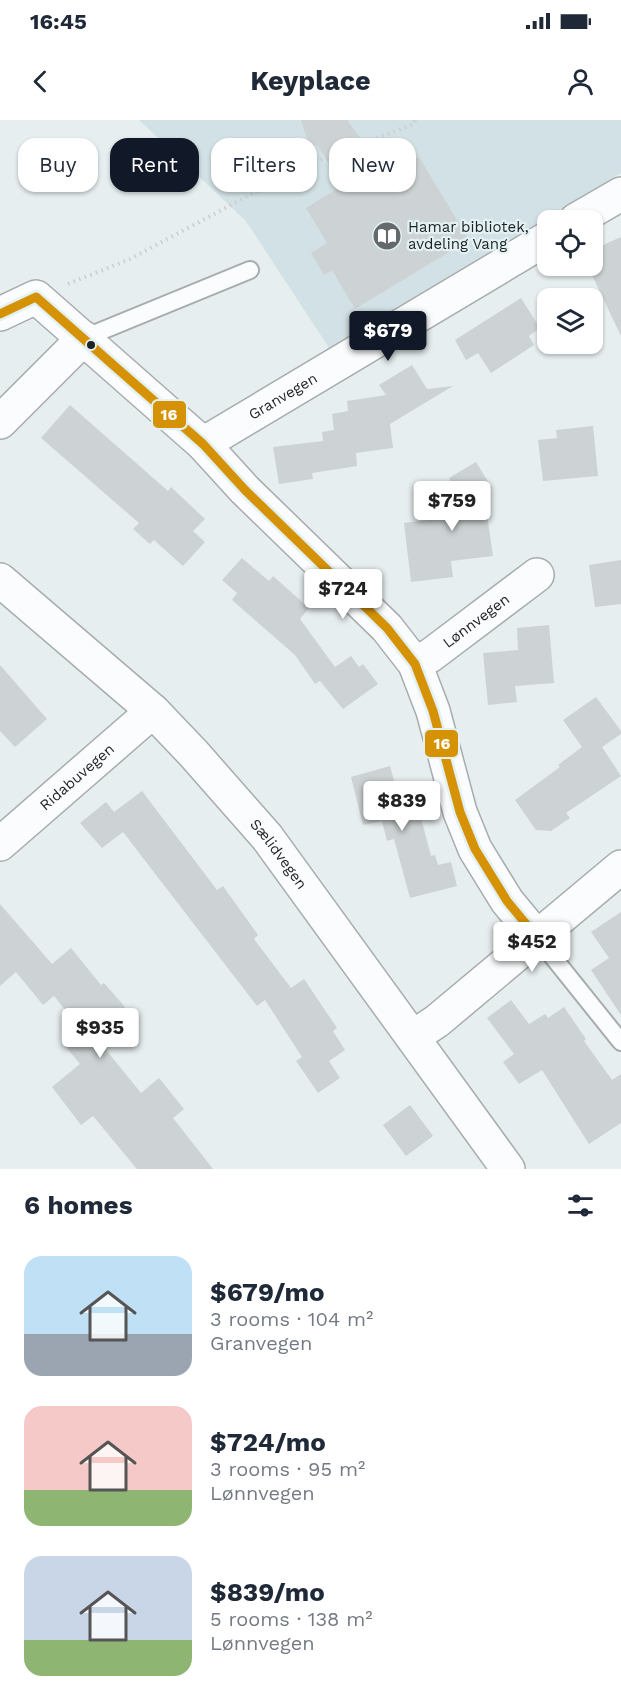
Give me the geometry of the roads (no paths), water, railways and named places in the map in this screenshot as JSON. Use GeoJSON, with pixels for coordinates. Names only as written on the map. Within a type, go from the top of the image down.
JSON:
{"type":"FeatureCollection","features":[{"type":"Feature","properties":{"kind":"street"},"geometry":{"type":"LineString","coordinates":[[593,210],[621,194]]}},
{"type":"Feature","properties":{"kind":"street","name":"Granvegen"},"geometry":{"type":"LineString","coordinates":[[203,444],[537,245]]}},
{"type":"Feature","properties":{"kind":"street"},"geometry":{"type":"LineString","coordinates":[[0,314],[36,297],[203,444],[245,490],[387,628],[415,664],[433,711],[460,812],[475,849],[507,901],[536,936]]}},
{"type":"Feature","properties":{"kind":"street"},"geometry":{"type":"LineString","coordinates":[[0,422],[84,338]]}},
{"type":"Feature","properties":{"kind":"street","name":"Lønnvegen"},"geometry":{"type":"LineString","coordinates":[[415,664],[500,605],[537,575]]}},
{"type":"Feature","properties":{"kind":"street","name":"Sælidvegen"},"geometry":{"type":"LineString","coordinates":[[0,580],[153,711],[267,837],[508,1169]]}},
{"type":"Feature","properties":{"kind":"street","name":"Ridabuvegen"},"geometry":{"type":"LineString","coordinates":[[0,844],[153,711]]}},
{"type":"Feature","properties":{"kind":"street"},"geometry":{"type":"LineString","coordinates":[[413,1037],[437,1020],[621,867]]}},
{"type":"Feature","properties":{"kind":"lane"},"geometry":{"type":"LineString","coordinates":[[84,338],[250,270]]}},
{"type":"Feature","properties":{"kind":"lane"},"geometry":{"type":"LineString","coordinates":[[536,936],[621,1042]]}},
{"type":"Feature","properties":{"kind":"place","name":"Hamar bibliotek, avdeling Vang"},"geometry":{"type":"Point","coordinates":[387,236]}}]}
